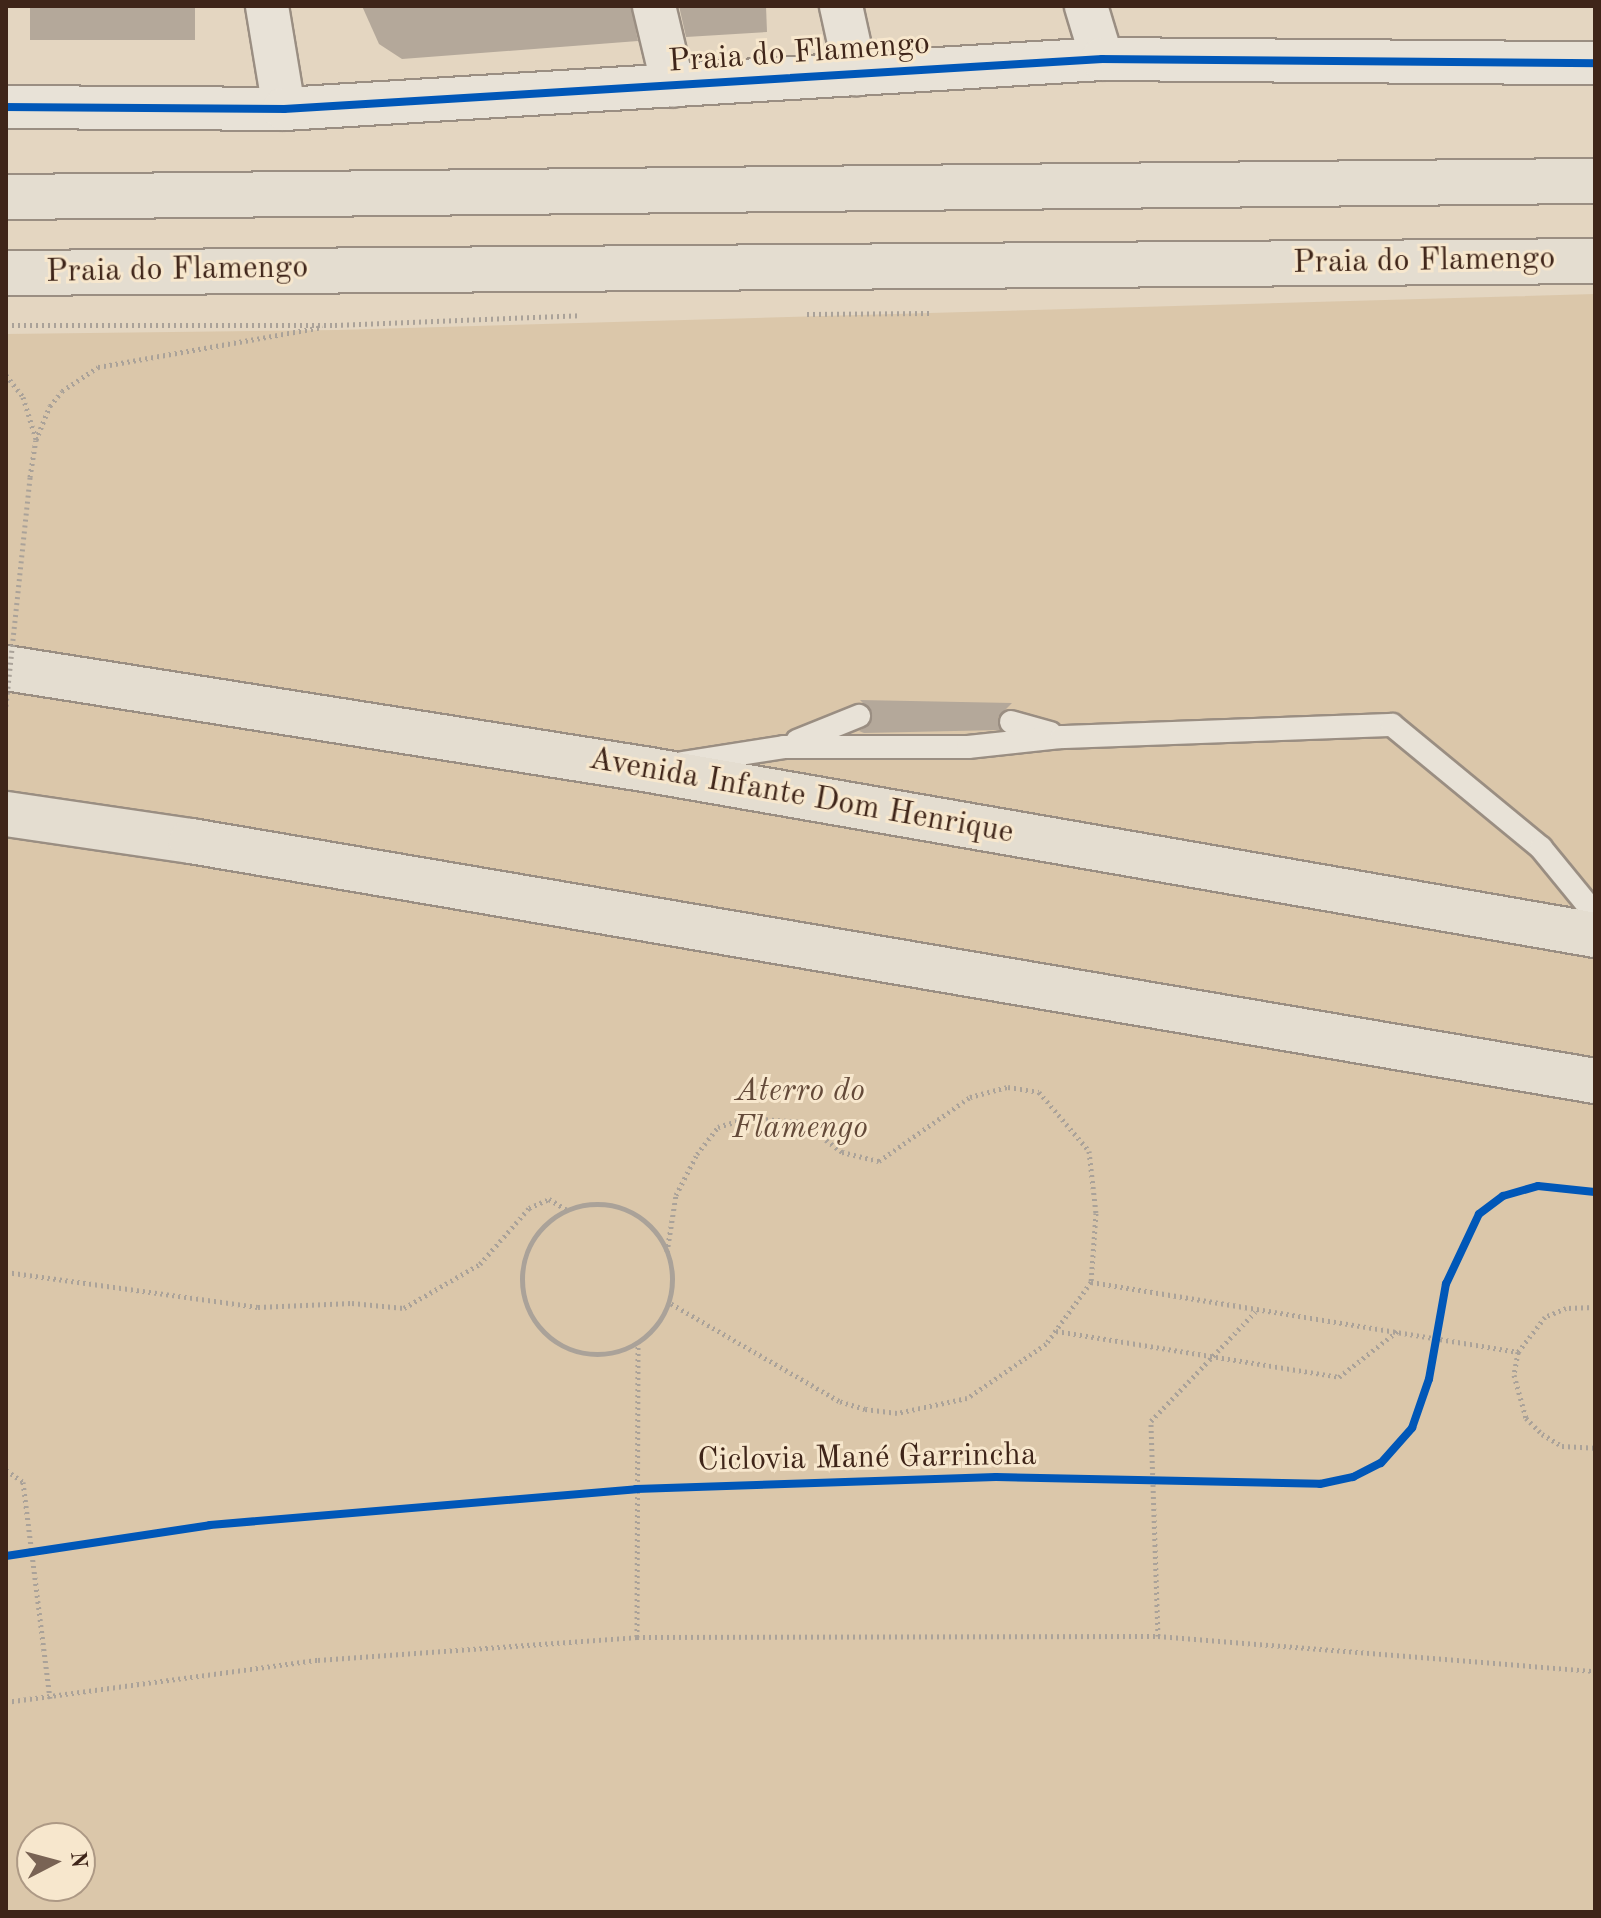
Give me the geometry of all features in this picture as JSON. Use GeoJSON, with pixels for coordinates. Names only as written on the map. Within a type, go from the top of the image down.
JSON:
{"type":"FeatureCollection","features":[{"type":"Feature","properties":{"kind":"main road"},"geometry":{"type":"LineString","coordinates":[[6,197],[1595,181]]}},
{"type":"Feature","properties":{"kind":"main road","name":"Praia do Flamengo"},"geometry":{"type":"LineString","coordinates":[[6,273],[1595,261]]}},
{"type":"Feature","properties":{"kind":"main road","name":"Avenida Infante Dom Henrique"},"geometry":{"type":"LineString","coordinates":[[6,668],[644,769],[1595,935]]}},
{"type":"Feature","properties":{"kind":"main road"},"geometry":{"type":"LineString","coordinates":[[6,814],[191,841],[1595,1081]]}},
{"type":"Feature","properties":{"kind":"street"},"geometry":{"type":"LineString","coordinates":[[267,6],[284,109]]}},
{"type":"Feature","properties":{"kind":"street"},"geometry":{"type":"LineString","coordinates":[[654,6],[673,86]]}},
{"type":"Feature","properties":{"kind":"street"},"geometry":{"type":"LineString","coordinates":[[841,6],[856,74]]}},
{"type":"Feature","properties":{"kind":"street"},"geometry":{"type":"LineString","coordinates":[[1086,6],[1102,59]]}},
{"type":"Feature","properties":{"kind":"street","name":"Praia do Flamengo"},"geometry":{"type":"LineString","coordinates":[[6,107],[284,109],[1102,59],[1595,63]]}},
{"type":"Feature","properties":{"kind":"lane"},"geometry":{"type":"LineString","coordinates":[[784,747],[859,716]]}},
{"type":"Feature","properties":{"kind":"lane"},"geometry":{"type":"LineString","coordinates":[[1011,722],[1062,737]]}},
{"type":"Feature","properties":{"kind":"lane"},"geometry":{"type":"LineString","coordinates":[[644,769],[784,747],[968,747],[1062,737],[1392,725],[1541,848],[1595,914]]}},
{"type":"Feature","properties":{"kind":"path"},"geometry":{"type":"LineString","coordinates":[[802,314],[945,312]]}},
{"type":"Feature","properties":{"kind":"path"},"geometry":{"type":"LineString","coordinates":[[6,325],[335,325],[597,315]]}},
{"type":"Feature","properties":{"kind":"path"},"geometry":{"type":"LineString","coordinates":[[6,706],[36,440],[62,391],[98,367],[335,325]]}},
{"type":"Feature","properties":{"kind":"path"},"geometry":{"type":"LineString","coordinates":[[6,375],[23,397],[36,440]]}},
{"type":"Feature","properties":{"kind":"path"},"geometry":{"type":"LineString","coordinates":[[667,1252],[676,1195],[697,1154],[718,1127],[748,1118],[802,1122],[842,1152],[879,1161],[970,1097],[1008,1087],[1039,1092],[1089,1151],[1096,1213],[1091,1282],[1056,1331],[1015,1370],[967,1398],[897,1413],[839,1401],[668,1302]]}},
{"type":"Feature","properties":{"kind":"path"},"geometry":{"type":"LineString","coordinates":[[6,1272],[258,1307],[352,1303],[404,1308],[480,1264],[529,1208],[549,1199],[567,1210]]}},
{"type":"Feature","properties":{"kind":"path"},"geometry":{"type":"LineString","coordinates":[[590,1203],[614,1205],[655,1231],[667,1252],[672,1277],[668,1302],[657,1325],[638,1342],[615,1353],[589,1354],[554,1340],[529,1313],[522,1289],[526,1254],[546,1223],[567,1210],[590,1203]]}},
{"type":"Feature","properties":{"kind":"path"},"geometry":{"type":"LineString","coordinates":[[1091,1282],[1256,1311],[1437,1335],[1518,1352]]}},
{"type":"Feature","properties":{"kind":"path"},"geometry":{"type":"LineString","coordinates":[[1595,1307],[1566,1308],[1545,1317],[1518,1352],[1514,1375],[1526,1418],[1562,1446],[1595,1448]]}},
{"type":"Feature","properties":{"kind":"path"},"geometry":{"type":"LineString","coordinates":[[1158,1636],[1151,1421],[1256,1311]]}},
{"type":"Feature","properties":{"kind":"path"},"geometry":{"type":"LineString","coordinates":[[1435,1350],[1440,1322]]}},
{"type":"Feature","properties":{"kind":"path"},"geometry":{"type":"LineString","coordinates":[[1056,1331],[1339,1377],[1400,1330]]}},
{"type":"Feature","properties":{"kind":"path"},"geometry":{"type":"LineString","coordinates":[[637,1637],[638,1342]]}},
{"type":"Feature","properties":{"kind":"path"},"geometry":{"type":"LineString","coordinates":[[6,1470],[23,1482],[50,1698]]}},
{"type":"Feature","properties":{"kind":"path"},"geometry":{"type":"LineString","coordinates":[[1137,1478],[1168,1479]]}},
{"type":"Feature","properties":{"kind":"path"},"geometry":{"type":"LineString","coordinates":[[18,1554],[45,1550]]}},
{"type":"Feature","properties":{"kind":"path"},"geometry":{"type":"LineString","coordinates":[[6,1702],[318,1660],[637,1637],[1158,1636],[1595,1671]]}},
{"type":"Feature","properties":{"kind":"green space","name":"Aterro do Flamengo"},"geometry":{"type":"Polygon","coordinates":[[[1595,294],[1595,1912],[6,1912],[6,334],[337,330],[1595,294]]]}},
{"type":"Feature","properties":{"kind":"building"},"geometry":{"type":"Polygon","coordinates":[[[30,6],[195,6],[195,40],[30,40],[30,6]]]}},
{"type":"Feature","properties":{"kind":"building"},"geometry":{"type":"Polygon","coordinates":[[[362,6],[631,6],[638,41],[402,59],[379,44],[362,6]]]}},
{"type":"Feature","properties":{"kind":"building"},"geometry":{"type":"Polygon","coordinates":[[[679,6],[766,6],[767,32],[686,37],[679,6]]]}},
{"type":"Feature","properties":{"kind":"building"},"geometry":{"type":"Polygon","coordinates":[[[860,700],[1012,703],[998,717],[1000,730],[864,733],[859,731],[870,724],[872,712],[860,700]]]}},
{"type":"Feature","properties":{"kind":"cycle path"},"geometry":{"type":"LineString","coordinates":[[6,107],[284,109],[1102,59],[1595,63]]}},
{"type":"Feature","properties":{"kind":"cycle path","name":"Ciclovia Mané Garrincha"},"geometry":{"type":"LineString","coordinates":[[6,1556],[210,1525],[636,1489],[996,1477],[1320,1484],[1353,1477],[1381,1463],[1412,1428],[1429,1379],[1446,1284],[1479,1214],[1503,1196],[1538,1186],[1595,1192]]}}]}
